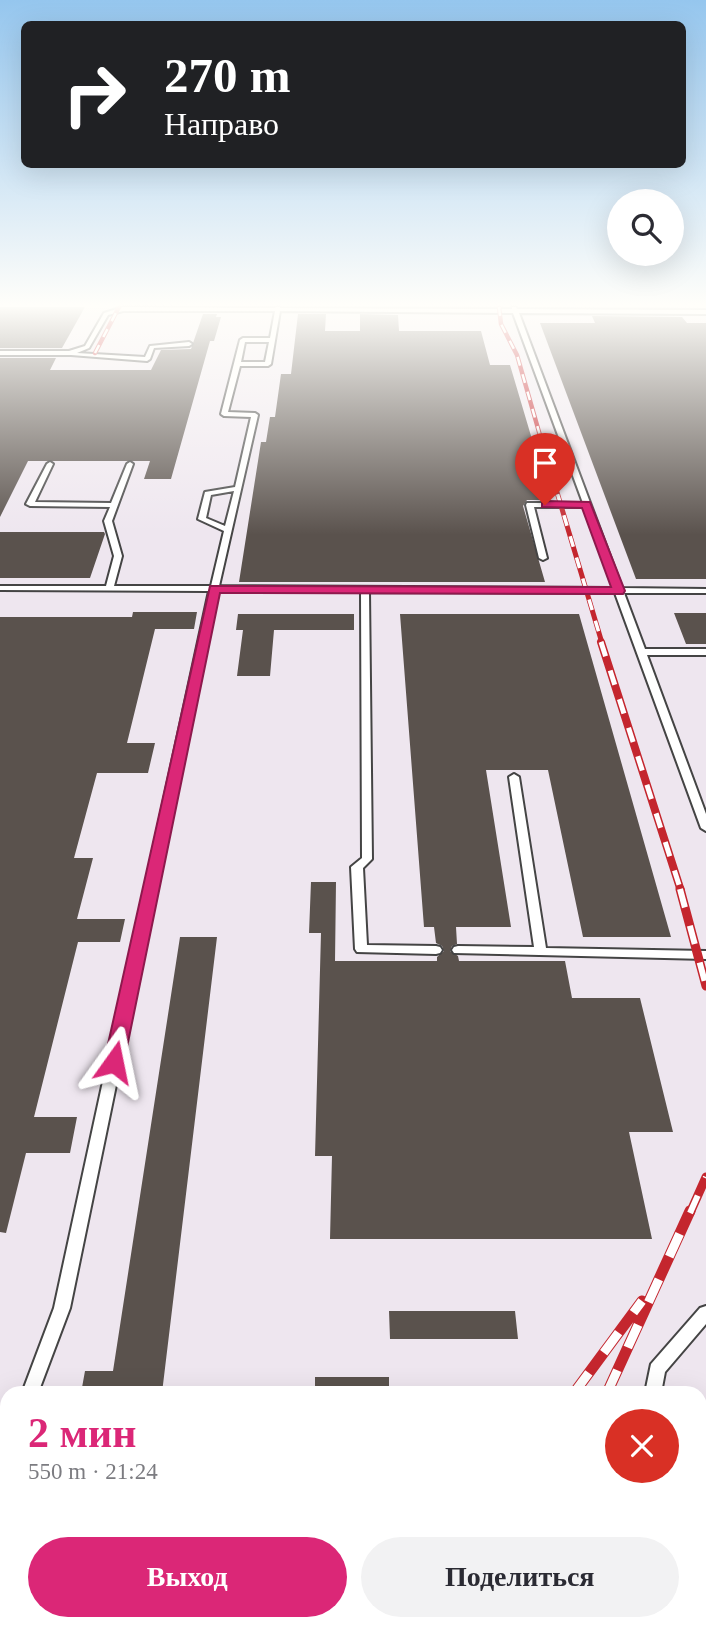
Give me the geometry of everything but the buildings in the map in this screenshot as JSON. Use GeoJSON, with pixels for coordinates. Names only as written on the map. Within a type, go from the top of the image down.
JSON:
{"type":"FeatureCollection","features":[{"type":"Feature","properties":{"kind":"lane"},"geometry":{"type":"LineString","coordinates":[[33,1386],[62,1308],[214,589],[255,415],[224,414],[233,383]]}},
{"type":"Feature","properties":{"kind":"lane"},"geometry":{"type":"LineString","coordinates":[[542,383],[703,812],[706,828]]}},
{"type":"Feature","properties":{"kind":"lane"},"geometry":{"type":"LineString","coordinates":[[50,464],[30,504],[115,505]]}},
{"type":"Feature","properties":{"kind":"lane"},"geometry":{"type":"LineString","coordinates":[[109,588],[118,555],[108,521],[131,464]]}},
{"type":"Feature","properties":{"kind":"lane"},"geometry":{"type":"LineString","coordinates":[[228,530],[202,519],[208,494],[238,488]]}},
{"type":"Feature","properties":{"kind":"lane"},"geometry":{"type":"LineString","coordinates":[[543,558],[530,505],[587,505]]}},
{"type":"Feature","properties":{"kind":"lane"},"geometry":{"type":"LineString","coordinates":[[0,587],[706,591]]}},
{"type":"Feature","properties":{"kind":"lane"},"geometry":{"type":"LineString","coordinates":[[365,590],[367,859],[357,867],[361,949],[436,950]]}},
{"type":"Feature","properties":{"kind":"lane"},"geometry":{"type":"LineString","coordinates":[[641,652],[706,652]]}},
{"type":"Feature","properties":{"kind":"lane"},"geometry":{"type":"LineString","coordinates":[[514,777],[541,952]]}},
{"type":"Feature","properties":{"kind":"lane"},"geometry":{"type":"LineString","coordinates":[[458,950],[706,955]]}},
{"type":"Feature","properties":{"kind":"lane"},"geometry":{"type":"LineString","coordinates":[[654,1386],[657,1368],[706,1313]]}},
{"type":"Feature","properties":{"kind":"shaded area"},"geometry":{"type":"Polygon","coordinates":[[[0,383],[706,383],[706,1386],[0,1386],[0,383]]]}},
{"type":"Feature","properties":{"kind":"railway"},"geometry":{"type":"LineString","coordinates":[[525,383],[545,453]]}},
{"type":"Feature","properties":{"kind":"railway"},"geometry":{"type":"LineString","coordinates":[[545,452],[602,643]]}},
{"type":"Feature","properties":{"kind":"railway"},"geometry":{"type":"LineString","coordinates":[[601,642],[681,891]]}},
{"type":"Feature","properties":{"kind":"railway"},"geometry":{"type":"LineString","coordinates":[[680,889],[706,986]]}},
{"type":"Feature","properties":{"kind":"railway"},"geometry":{"type":"LineString","coordinates":[[690,1213],[706,1177]]}},
{"type":"Feature","properties":{"kind":"railway"},"geometry":{"type":"LineString","coordinates":[[610,1386],[690,1211]]}},
{"type":"Feature","properties":{"kind":"railway"},"geometry":{"type":"LineString","coordinates":[[579,1386],[642,1301]]}},
{"type":"Feature","properties":{"kind":"route"},"geometry":{"type":"LineString","coordinates":[[114,1062],[214,589],[619,591],[587,505],[545,505]]}}]}
